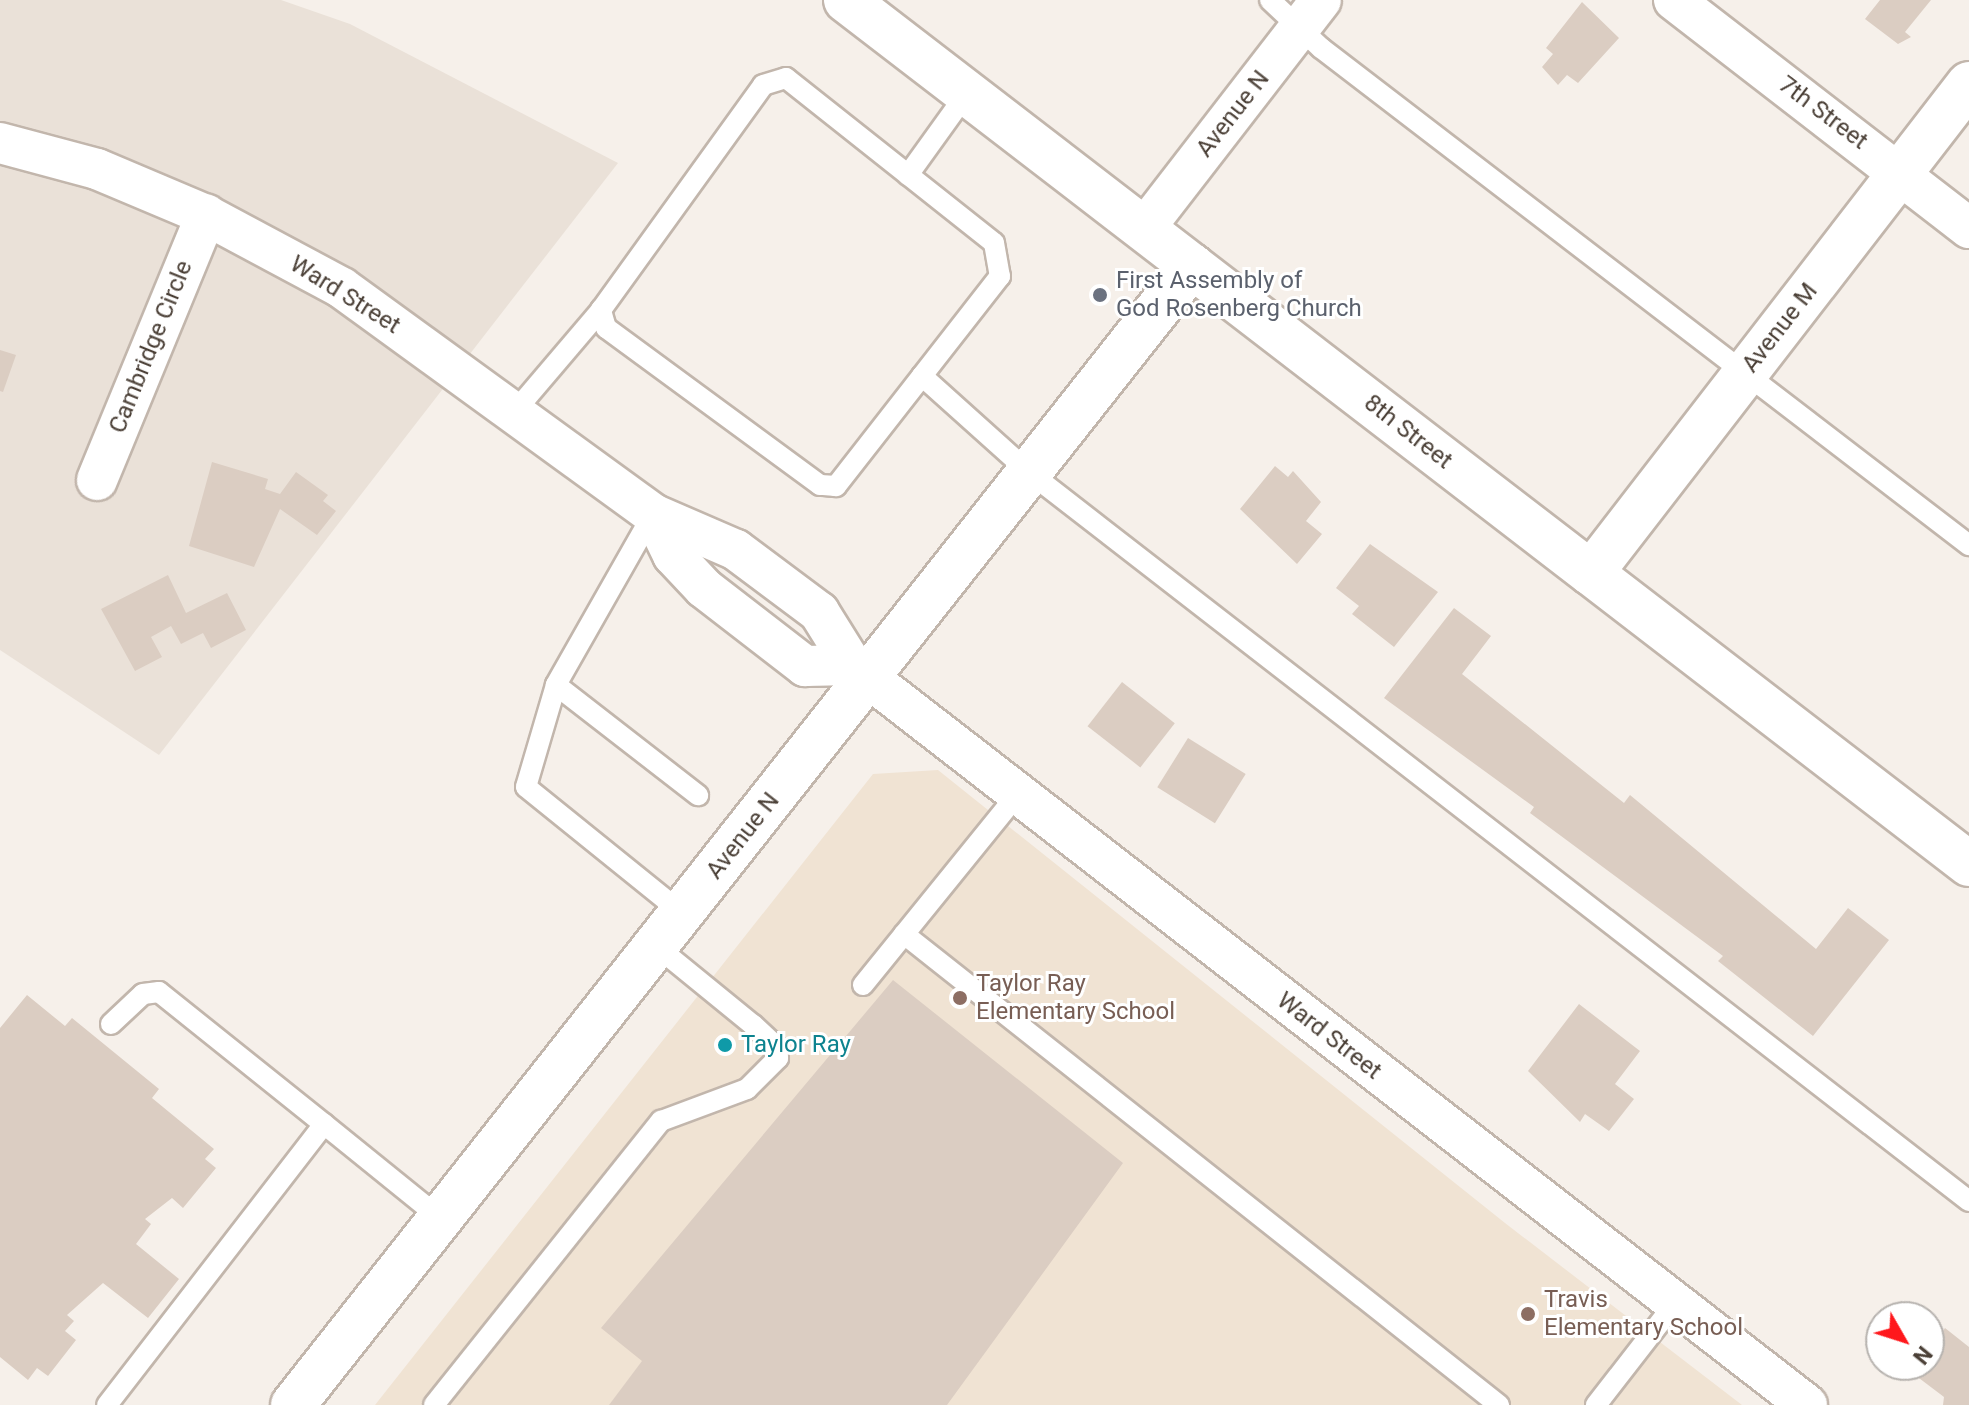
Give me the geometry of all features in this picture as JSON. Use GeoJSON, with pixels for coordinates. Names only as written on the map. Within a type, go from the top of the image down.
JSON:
{"type":"FeatureCollection","features":[{"type":"Feature","properties":{"kind":"street","name":"8th Street"},"geometry":{"type":"LineString","coordinates":[[846,0],[1969,864]]}},
{"type":"Feature","properties":{"kind":"street","name":"7th Street"},"geometry":{"type":"LineString","coordinates":[[1674,0],[1901,172],[1969,228]]}},
{"type":"Feature","properties":{"kind":"street","name":"Avenue N"},"geometry":{"type":"LineString","coordinates":[[1144,229],[1312,12]]}},
{"type":"Feature","properties":{"kind":"street","name":"Avenue M"},"geometry":{"type":"LineString","coordinates":[[1591,573],[1969,84]]}},
{"type":"Feature","properties":{"kind":"street","name":"Ward Street"},"geometry":{"type":"LineString","coordinates":[[0,143],[97,169],[206,215],[342,288],[516,410],[653,514],[673,555],[704,588],[805,666],[860,671],[1807,1405]]}},
{"type":"Feature","properties":{"kind":"street","name":"Cambridge Circle"},"geometry":{"type":"LineString","coordinates":[[97,480],[206,215]]}},
{"type":"Feature","properties":{"kind":"street","name":"Avenue N"},"geometry":{"type":"LineString","coordinates":[[293,1405],[669,929],[860,671],[1030,473],[1192,266]]}},
{"type":"Feature","properties":{"kind":"lane"},"geometry":{"type":"LineString","coordinates":[[1270,0],[1312,12],[1321,48],[1969,545]]}},
{"type":"Feature","properties":{"kind":"lane"},"geometry":{"type":"LineString","coordinates":[[516,410],[601,310],[763,85],[786,78],[994,243],[1000,276],[836,486],[820,485],[606,328],[601,310]]}},
{"type":"Feature","properties":{"kind":"lane"},"geometry":{"type":"LineString","coordinates":[[908,175],[967,93]]}},
{"type":"Feature","properties":{"kind":"lane"},"geometry":{"type":"LineString","coordinates":[[922,376],[1030,473],[1969,1201]]}},
{"type":"Feature","properties":{"kind":"lane"},"geometry":{"type":"LineString","coordinates":[[444,1402],[661,1121],[747,1089],[778,1058],[777,1047],[753,1025],[669,929],[526,787],[556,685],[653,514]]}},
{"type":"Feature","properties":{"kind":"lane"},"geometry":{"type":"LineString","coordinates":[[556,685],[698,795]]}},
{"type":"Feature","properties":{"kind":"lane"},"geometry":{"type":"LineString","coordinates":[[863,985],[1017,795]]}},
{"type":"Feature","properties":{"kind":"lane"},"geometry":{"type":"LineString","coordinates":[[904,934],[1499,1405]]}},
{"type":"Feature","properties":{"kind":"lane"},"geometry":{"type":"LineString","coordinates":[[111,1024],[143,994],[159,992],[440,1218]]}},
{"type":"Feature","properties":{"kind":"lane"},"geometry":{"type":"LineString","coordinates":[[107,1405],[324,1124]]}},
{"type":"Feature","properties":{"kind":"lane"},"geometry":{"type":"LineString","coordinates":[[1596,1405],[1675,1303]]}},
{"type":"Feature","properties":{"kind":"shaded area"},"geometry":{"type":"Polygon","coordinates":[[[0,0],[281,0],[350,24],[618,163],[159,755],[0,650],[0,0]]]}},
{"type":"Feature","properties":{"kind":"shaded area","name":"Taylor Ray Elementary School"},"geometry":{"type":"Polygon","coordinates":[[[938,770],[1505,1223],[1742,1405],[375,1405],[873,774],[938,770]]]}},
{"type":"Feature","properties":{"kind":"building"},"geometry":{"type":"Polygon","coordinates":[[[1880,0],[1931,0],[1905,32],[1911,37],[1898,44],[1865,19],[1880,0]]]}},
{"type":"Feature","properties":{"kind":"building"},"geometry":{"type":"Polygon","coordinates":[[[1582,2],[1619,38],[1578,83],[1567,75],[1558,85],[1542,67],[1553,54],[1546,48],[1582,2]]]}},
{"type":"Feature","properties":{"kind":"building"},"geometry":{"type":"Polygon","coordinates":[[[0,350],[16,355],[3,392],[0,391],[0,350]]]}},
{"type":"Feature","properties":{"kind":"building"},"geometry":{"type":"Polygon","coordinates":[[[212,462],[268,479],[265,489],[280,494],[296,472],[328,495],[323,501],[336,511],[317,535],[280,509],[254,567],[189,546],[212,462]]]}},
{"type":"Feature","properties":{"kind":"building"},"geometry":{"type":"Polygon","coordinates":[[[1275,466],[1288,477],[1293,471],[1321,502],[1306,521],[1322,534],[1297,564],[1240,509],[1275,466]]]}},
{"type":"Feature","properties":{"kind":"building"},"geometry":{"type":"Polygon","coordinates":[[[1370,544],[1438,592],[1394,647],[1352,614],[1359,606],[1336,588],[1370,544]]]}},
{"type":"Feature","properties":{"kind":"building"},"geometry":{"type":"Polygon","coordinates":[[[168,575],[186,613],[227,593],[246,630],[211,648],[203,633],[181,644],[171,626],[151,637],[162,657],[135,671],[101,609],[168,575]]]}},
{"type":"Feature","properties":{"kind":"building"},"geometry":{"type":"Polygon","coordinates":[[[1454,608],[1491,636],[1462,674],[1624,803],[1630,795],[1816,949],[1848,908],[1889,940],[1813,1036],[1718,961],[1723,956],[1530,813],[1534,807],[1384,698],[1454,608]]]}},
{"type":"Feature","properties":{"kind":"building"},"geometry":{"type":"Polygon","coordinates":[[[1122,682],[1175,723],[1140,767],[1088,726],[1122,682]]]}},
{"type":"Feature","properties":{"kind":"building"},"geometry":{"type":"Polygon","coordinates":[[[1188,738],[1246,774],[1215,823],[1157,787],[1188,738]]]}},
{"type":"Feature","properties":{"kind":"building"},"geometry":{"type":"Polygon","coordinates":[[[893,980],[1123,1163],[947,1405],[609,1405],[642,1361],[601,1328],[893,980]]]}},
{"type":"Feature","properties":{"kind":"building"},"geometry":{"type":"Polygon","coordinates":[[[27,995],[65,1026],[72,1018],[159,1089],[152,1098],[214,1149],[205,1159],[216,1168],[183,1208],[172,1198],[145,1219],[151,1224],[136,1244],[179,1279],[148,1318],[103,1283],[67,1315],[74,1321],[65,1331],[76,1340],[48,1376],[37,1368],[28,1380],[0,1357],[0,1028],[27,995]]]}},
{"type":"Feature","properties":{"kind":"building"},"geometry":{"type":"Polygon","coordinates":[[[1579,1004],[1640,1051],[1615,1084],[1634,1099],[1609,1131],[1585,1114],[1580,1122],[1528,1071],[1579,1004]]]}},
{"type":"Feature","properties":{"kind":"building"},"geometry":{"type":"Polygon","coordinates":[[[1945,1328],[1969,1347],[1969,1405],[1943,1405],[1944,1397],[1923,1381],[1945,1381],[1945,1328]]]}},
{"type":"Feature","properties":{"kind":"place","name":"First Assembly of God Rosenberg Church"},"geometry":{"type":"Point","coordinates":[1100,295]}},
{"type":"Feature","properties":{"kind":"place","name":"Taylor Ray Elementary School"},"geometry":{"type":"Point","coordinates":[960,998]}},
{"type":"Feature","properties":{"kind":"place","name":"Taylor Ray"},"geometry":{"type":"Point","coordinates":[725,1045]}},
{"type":"Feature","properties":{"kind":"place","name":"Travis Elementary School"},"geometry":{"type":"Point","coordinates":[1528,1314]}}]}
